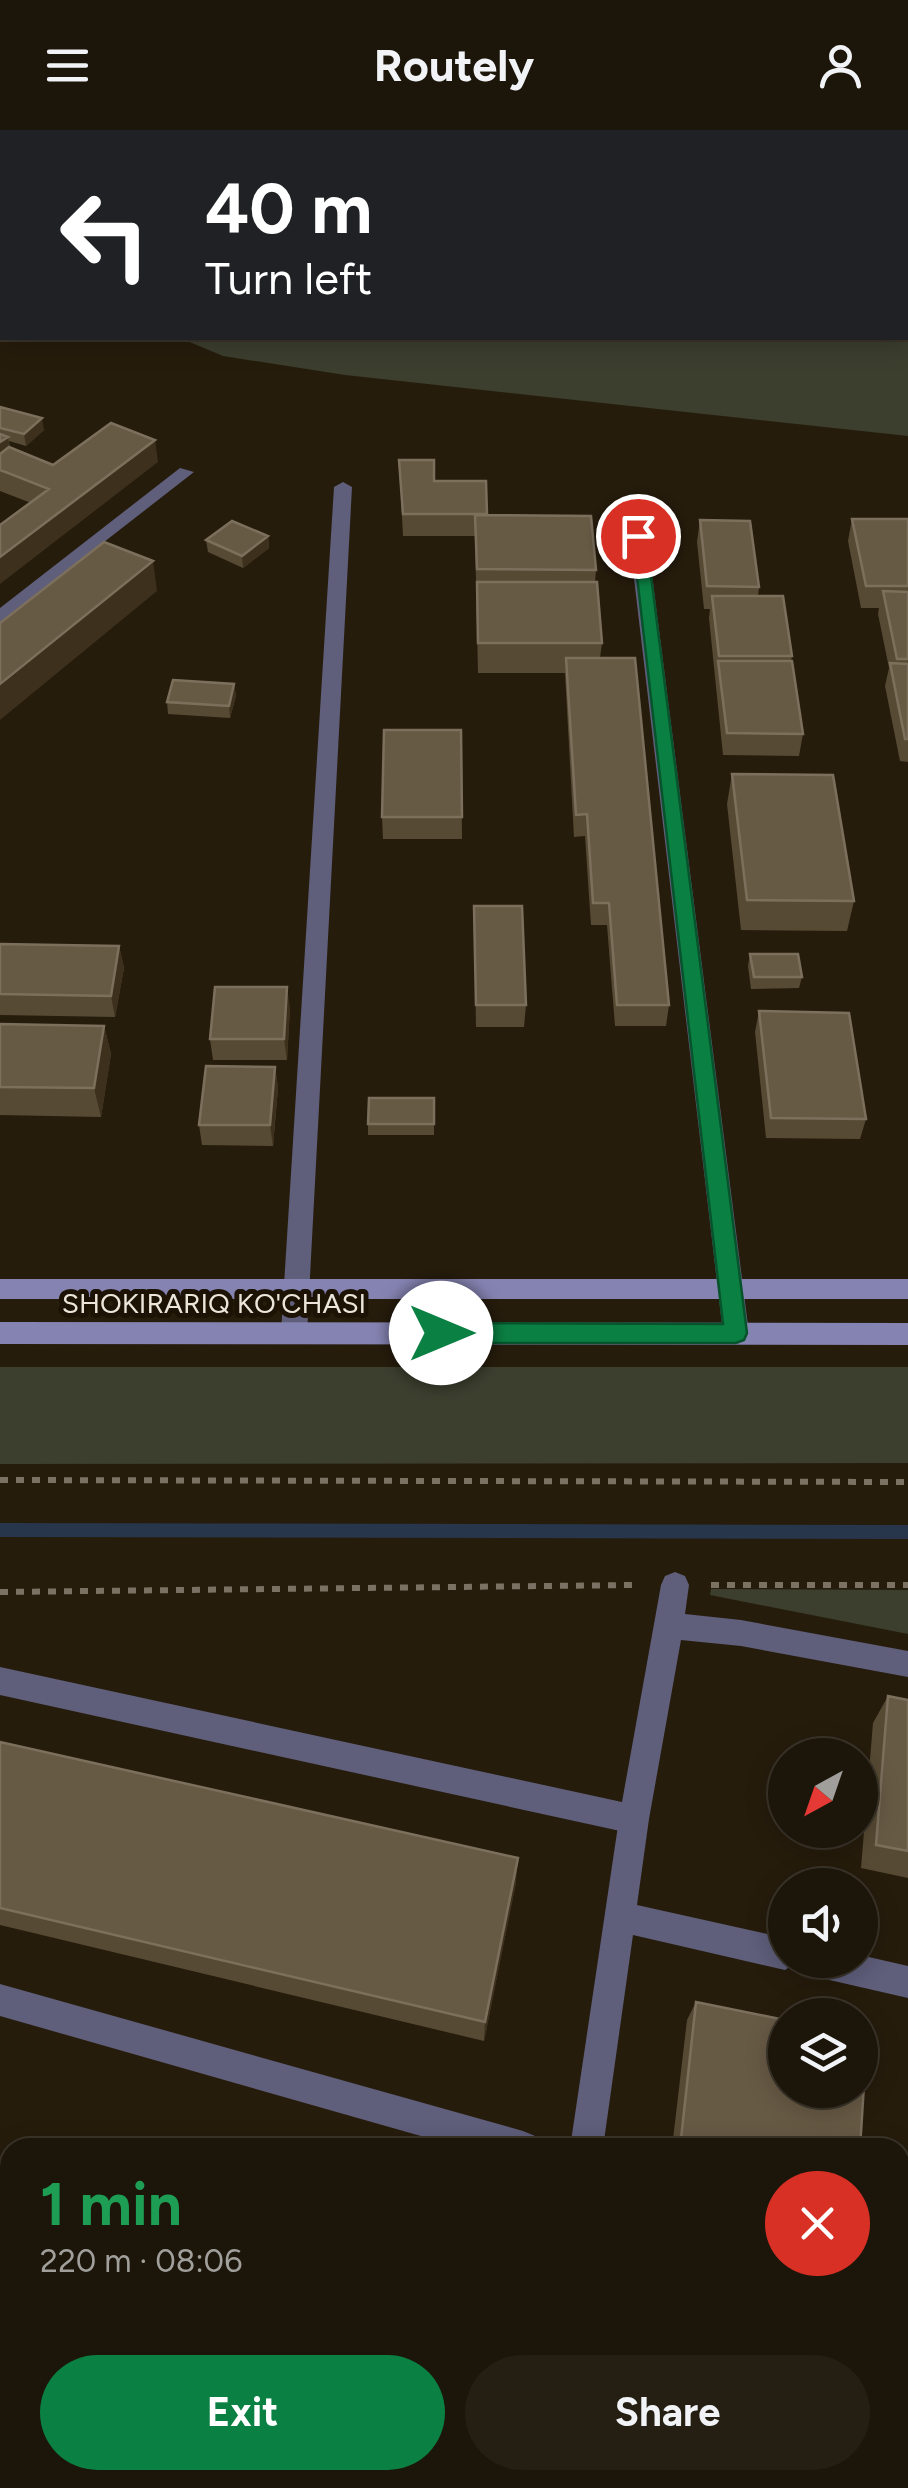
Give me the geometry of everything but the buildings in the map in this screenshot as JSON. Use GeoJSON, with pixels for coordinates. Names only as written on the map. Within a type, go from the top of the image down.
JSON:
{"type":"FeatureCollection","features":[{"type":"Feature","properties":{"kind":"main road","name":"SHOKIRARIQ KO'CHASI"},"geometry":{"type":"LineString","coordinates":[[0,1289],[908,1288]]}},
{"type":"Feature","properties":{"kind":"main road","name":"SHOKIRARIQ KO'CHASI"},"geometry":{"type":"LineString","coordinates":[[0,1332],[908,1334]]}},
{"type":"Feature","properties":{"kind":"street"},"geometry":{"type":"LineString","coordinates":[[0,617],[186,472]]}},
{"type":"Feature","properties":{"kind":"street"},"geometry":{"type":"LineString","coordinates":[[294,1333],[343,488]]}},
{"type":"Feature","properties":{"kind":"street"},"geometry":{"type":"LineString","coordinates":[[638,536],[736,1333]]}},
{"type":"Feature","properties":{"kind":"street"},"geometry":{"type":"LineString","coordinates":[[588,2138],[634,1819],[675,1585]]}},
{"type":"Feature","properties":{"kind":"street"},"geometry":{"type":"LineString","coordinates":[[670,1626],[741,1633],[908,1664]]}},
{"type":"Feature","properties":{"kind":"street"},"geometry":{"type":"LineString","coordinates":[[0,1681],[634,1819]]}},
{"type":"Feature","properties":{"kind":"street"},"geometry":{"type":"LineString","coordinates":[[622,1917],[768,1950]]}},
{"type":"Feature","properties":{"kind":"street"},"geometry":{"type":"LineString","coordinates":[[878,1975],[908,1982]]}},
{"type":"Feature","properties":{"kind":"street"},"geometry":{"type":"LineString","coordinates":[[0,2000],[488,2138]]}},
{"type":"Feature","properties":{"kind":"path"},"geometry":{"type":"LineString","coordinates":[[0,1480],[908,1482]]}},
{"type":"Feature","properties":{"kind":"path"},"geometry":{"type":"LineString","coordinates":[[0,1592],[908,1585]]}},
{"type":"Feature","properties":{"kind":"green space"},"geometry":{"type":"Polygon","coordinates":[[[185,340],[908,340],[908,436],[345,375],[223,356],[185,340]]]}},
{"type":"Feature","properties":{"kind":"green space"},"geometry":{"type":"Polygon","coordinates":[[[0,1367],[908,1367],[908,1463],[0,1464],[0,1367]]]}},
{"type":"Feature","properties":{"kind":"green space"},"geometry":{"type":"Polygon","coordinates":[[[711,1589],[908,1590],[908,1634],[710,1595],[711,1589]]]}},
{"type":"Feature","properties":{"kind":"waterway"},"geometry":{"type":"LineString","coordinates":[[0,1530],[908,1532]]}},
{"type":"Feature","properties":{"kind":"route"},"geometry":{"type":"LineString","coordinates":[[441,1333],[736,1333],[638,536]]}}]}
